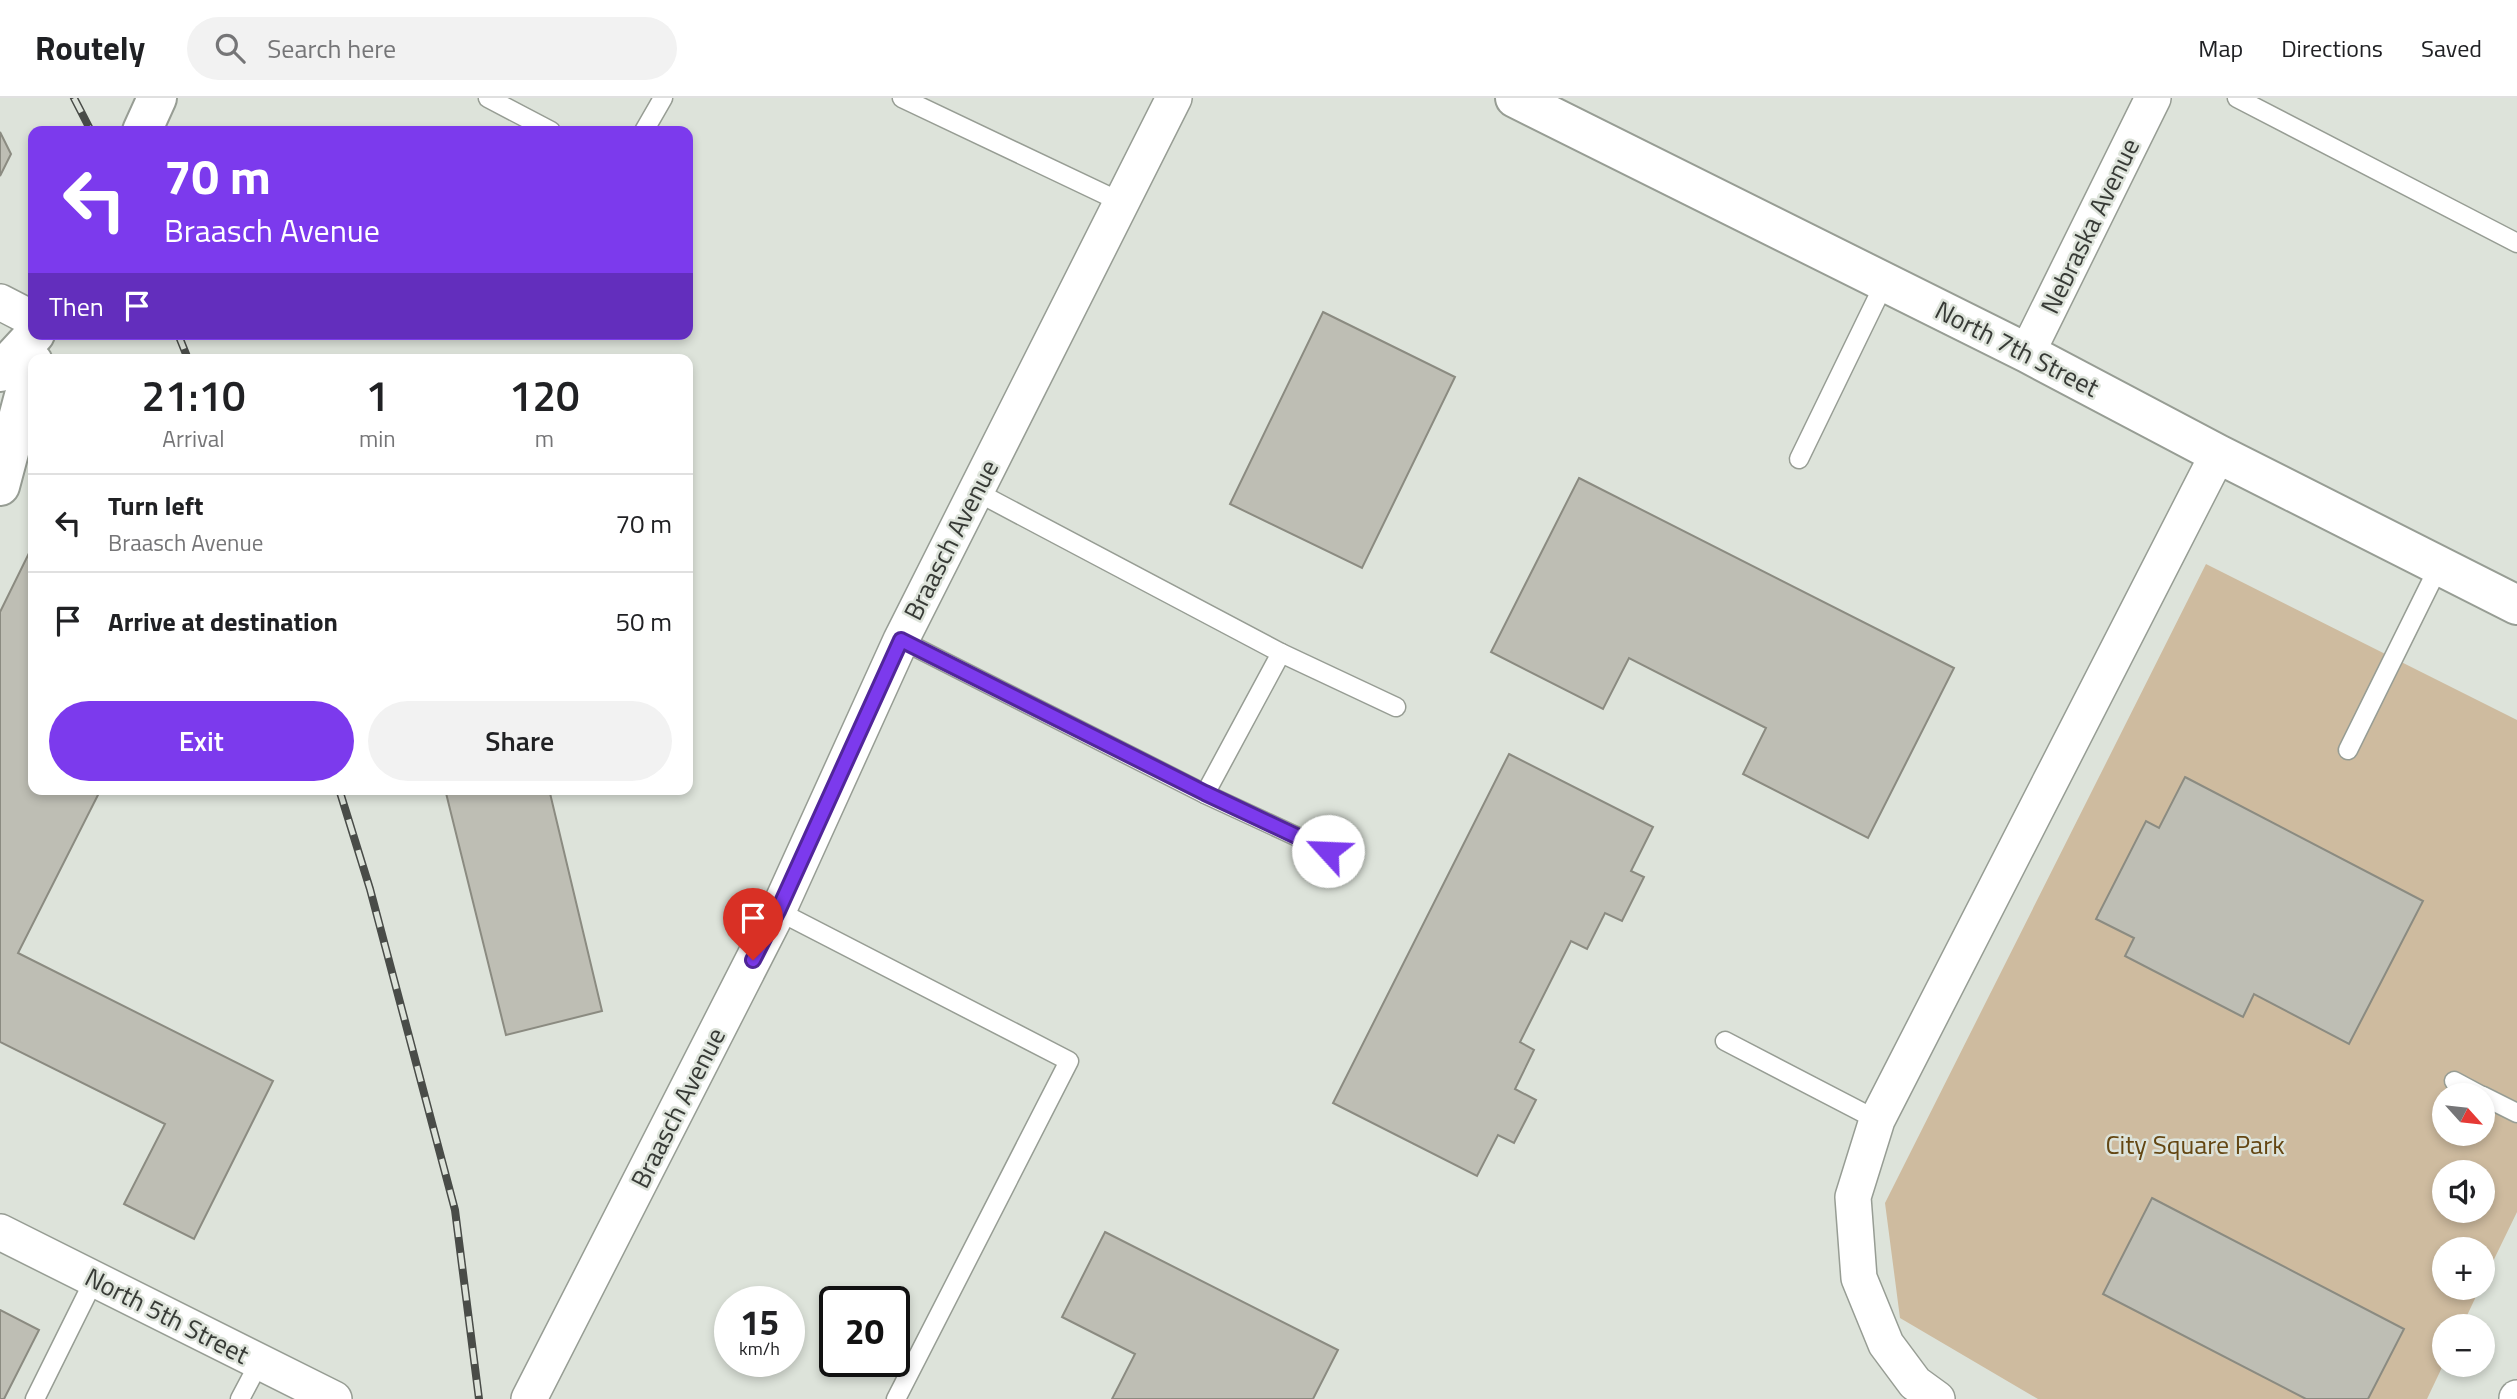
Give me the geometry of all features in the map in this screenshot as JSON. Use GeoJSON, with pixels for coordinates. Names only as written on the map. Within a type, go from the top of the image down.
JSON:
{"type":"FeatureCollection","features":[{"type":"Feature","properties":{"kind":"street"},"geometry":{"type":"LineString","coordinates":[[144,126],[157,98]]}},
{"type":"Feature","properties":{"kind":"street","name":"Braasch Avenue"},"geometry":{"type":"LineString","coordinates":[[529,1399],[778,911],[901,640],[1174,98]]}},
{"type":"Feature","properties":{"kind":"street","name":"North 7th Street"},"geometry":{"type":"LineString","coordinates":[[1515,98],[2027,353],[2218,454],[2517,605]]}},
{"type":"Feature","properties":{"kind":"street","name":"Nebraska Avenue"},"geometry":{"type":"LineString","coordinates":[[2027,353],[2153,98]]}},
{"type":"Feature","properties":{"kind":"street"},"geometry":{"type":"LineString","coordinates":[[0,302],[28,317]]}},
{"type":"Feature","properties":{"kind":"street"},"geometry":{"type":"LineString","coordinates":[[0,372],[29,340]]}},
{"type":"Feature","properties":{"kind":"street"},"geometry":{"type":"LineString","coordinates":[[0,486],[28,383]]}},
{"type":"Feature","properties":{"kind":"street"},"geometry":{"type":"LineString","coordinates":[[1937,1399],[1915,1383],[1886,1344],[1858,1278],[1853,1197],[1877,1120],[2218,454]]}},
{"type":"Feature","properties":{"kind":"street","name":"North 5th Street"},"geometry":{"type":"LineString","coordinates":[[0,1232],[334,1399]]}},
{"type":"Feature","properties":{"kind":"lane"},"geometry":{"type":"LineString","coordinates":[[488,98],[541,126]]}},
{"type":"Feature","properties":{"kind":"lane"},"geometry":{"type":"LineString","coordinates":[[647,126],[663,98]]}},
{"type":"Feature","properties":{"kind":"lane"},"geometry":{"type":"LineString","coordinates":[[902,98],[1123,203]]}},
{"type":"Feature","properties":{"kind":"lane"},"geometry":{"type":"LineString","coordinates":[[2237,98],[2517,243]]}},
{"type":"Feature","properties":{"kind":"lane"},"geometry":{"type":"LineString","coordinates":[[1799,459],[1885,282]]}},
{"type":"Feature","properties":{"kind":"lane"},"geometry":{"type":"LineString","coordinates":[[975,492],[1281,653],[1396,707]]}},
{"type":"Feature","properties":{"kind":"lane"},"geometry":{"type":"LineString","coordinates":[[2347,750],[2439,566]]}},
{"type":"Feature","properties":{"kind":"lane"},"geometry":{"type":"LineString","coordinates":[[901,640],[1205,793],[1328,851]]}},
{"type":"Feature","properties":{"kind":"lane"},"geometry":{"type":"LineString","coordinates":[[1205,793],[1281,653]]}},
{"type":"Feature","properties":{"kind":"lane"},"geometry":{"type":"LineString","coordinates":[[778,911],[1069,1061],[896,1399]]}},
{"type":"Feature","properties":{"kind":"lane"},"geometry":{"type":"LineString","coordinates":[[1725,1041],[1877,1120]]}},
{"type":"Feature","properties":{"kind":"lane"},"geometry":{"type":"LineString","coordinates":[[2454,1081],[2458,1083]]}},
{"type":"Feature","properties":{"kind":"lane"},"geometry":{"type":"LineString","coordinates":[[2496,1102],[2517,1113]]}},
{"type":"Feature","properties":{"kind":"lane"},"geometry":{"type":"LineString","coordinates":[[35,1399],[94,1280]]}},
{"type":"Feature","properties":{"kind":"lane"},"geometry":{"type":"LineString","coordinates":[[240,1399],[259,1363]]}},
{"type":"Feature","properties":{"kind":"green space","name":"City Square Park"},"geometry":{"type":"Polygon","coordinates":[[[2206,564],[2517,720],[2517,1212],[2495,1257],[2495,1237],[2432,1237],[2432,1300],[2474,1300],[2468,1314],[2432,1314],[2432,1377],[2437,1377],[2427,1399],[2038,1399],[1900,1318],[1885,1203],[2206,564]]]}},
{"type":"Feature","properties":{"kind":"building"},"geometry":{"type":"Polygon","coordinates":[[[0,132],[11,154],[0,176],[0,132]]]}},
{"type":"Feature","properties":{"kind":"building"},"geometry":{"type":"Polygon","coordinates":[[[1323,312],[1455,377],[1362,568],[1230,504],[1323,312]]]}},
{"type":"Feature","properties":{"kind":"building"},"geometry":{"type":"Polygon","coordinates":[[[1579,478],[1954,668],[1868,838],[1743,774],[1766,728],[1629,658],[1603,709],[1491,652],[1579,478]]]}},
{"type":"Feature","properties":{"kind":"building"},"geometry":{"type":"Polygon","coordinates":[[[28,555],[28,795],[98,795],[18,953],[273,1081],[194,1239],[124,1204],[165,1124],[0,1042],[0,612],[28,555]]]}},
{"type":"Feature","properties":{"kind":"building"},"geometry":{"type":"Polygon","coordinates":[[[1509,754],[1653,827],[1631,871],[1644,877],[1622,921],[1605,913],[1587,949],[1571,941],[1520,1042],[1534,1050],[1515,1089],[1536,1100],[1514,1143],[1498,1135],[1477,1176],[1333,1103],[1509,754]]]}},
{"type":"Feature","properties":{"kind":"building"},"geometry":{"type":"Polygon","coordinates":[[[2185,777],[2423,901],[2349,1044],[2254,994],[2243,1017],[2125,956],[2134,938],[2096,919],[2146,821],[2159,828],[2185,777]]]}},
{"type":"Feature","properties":{"kind":"building"},"geometry":{"type":"Polygon","coordinates":[[[446,795],[550,795],[602,1011],[506,1035],[446,795]]]}},
{"type":"Feature","properties":{"kind":"building"},"geometry":{"type":"Polygon","coordinates":[[[2152,1198],[2404,1329],[2368,1399],[2306,1399],[2103,1294],[2152,1198]]]}},
{"type":"Feature","properties":{"kind":"building"},"geometry":{"type":"Polygon","coordinates":[[[1105,1232],[1338,1350],[1313,1399],[1112,1399],[1135,1354],[1062,1317],[1105,1232]]]}},
{"type":"Feature","properties":{"kind":"building"},"geometry":{"type":"Polygon","coordinates":[[[0,1310],[39,1330],[4,1399],[0,1399],[0,1310]]]}},
{"type":"Feature","properties":{"kind":"railway"},"geometry":{"type":"LineString","coordinates":[[74,98],[88,126]]}},
{"type":"Feature","properties":{"kind":"railway"},"geometry":{"type":"LineString","coordinates":[[180,340],[186,354]]}},
{"type":"Feature","properties":{"kind":"railway"},"geometry":{"type":"LineString","coordinates":[[341,795],[370,889],[455,1210],[479,1399]]}},
{"type":"Feature","properties":{"kind":"route"},"geometry":{"type":"LineString","coordinates":[[753,960],[778,911],[901,640],[1205,793],[1328,851]]}}]}
